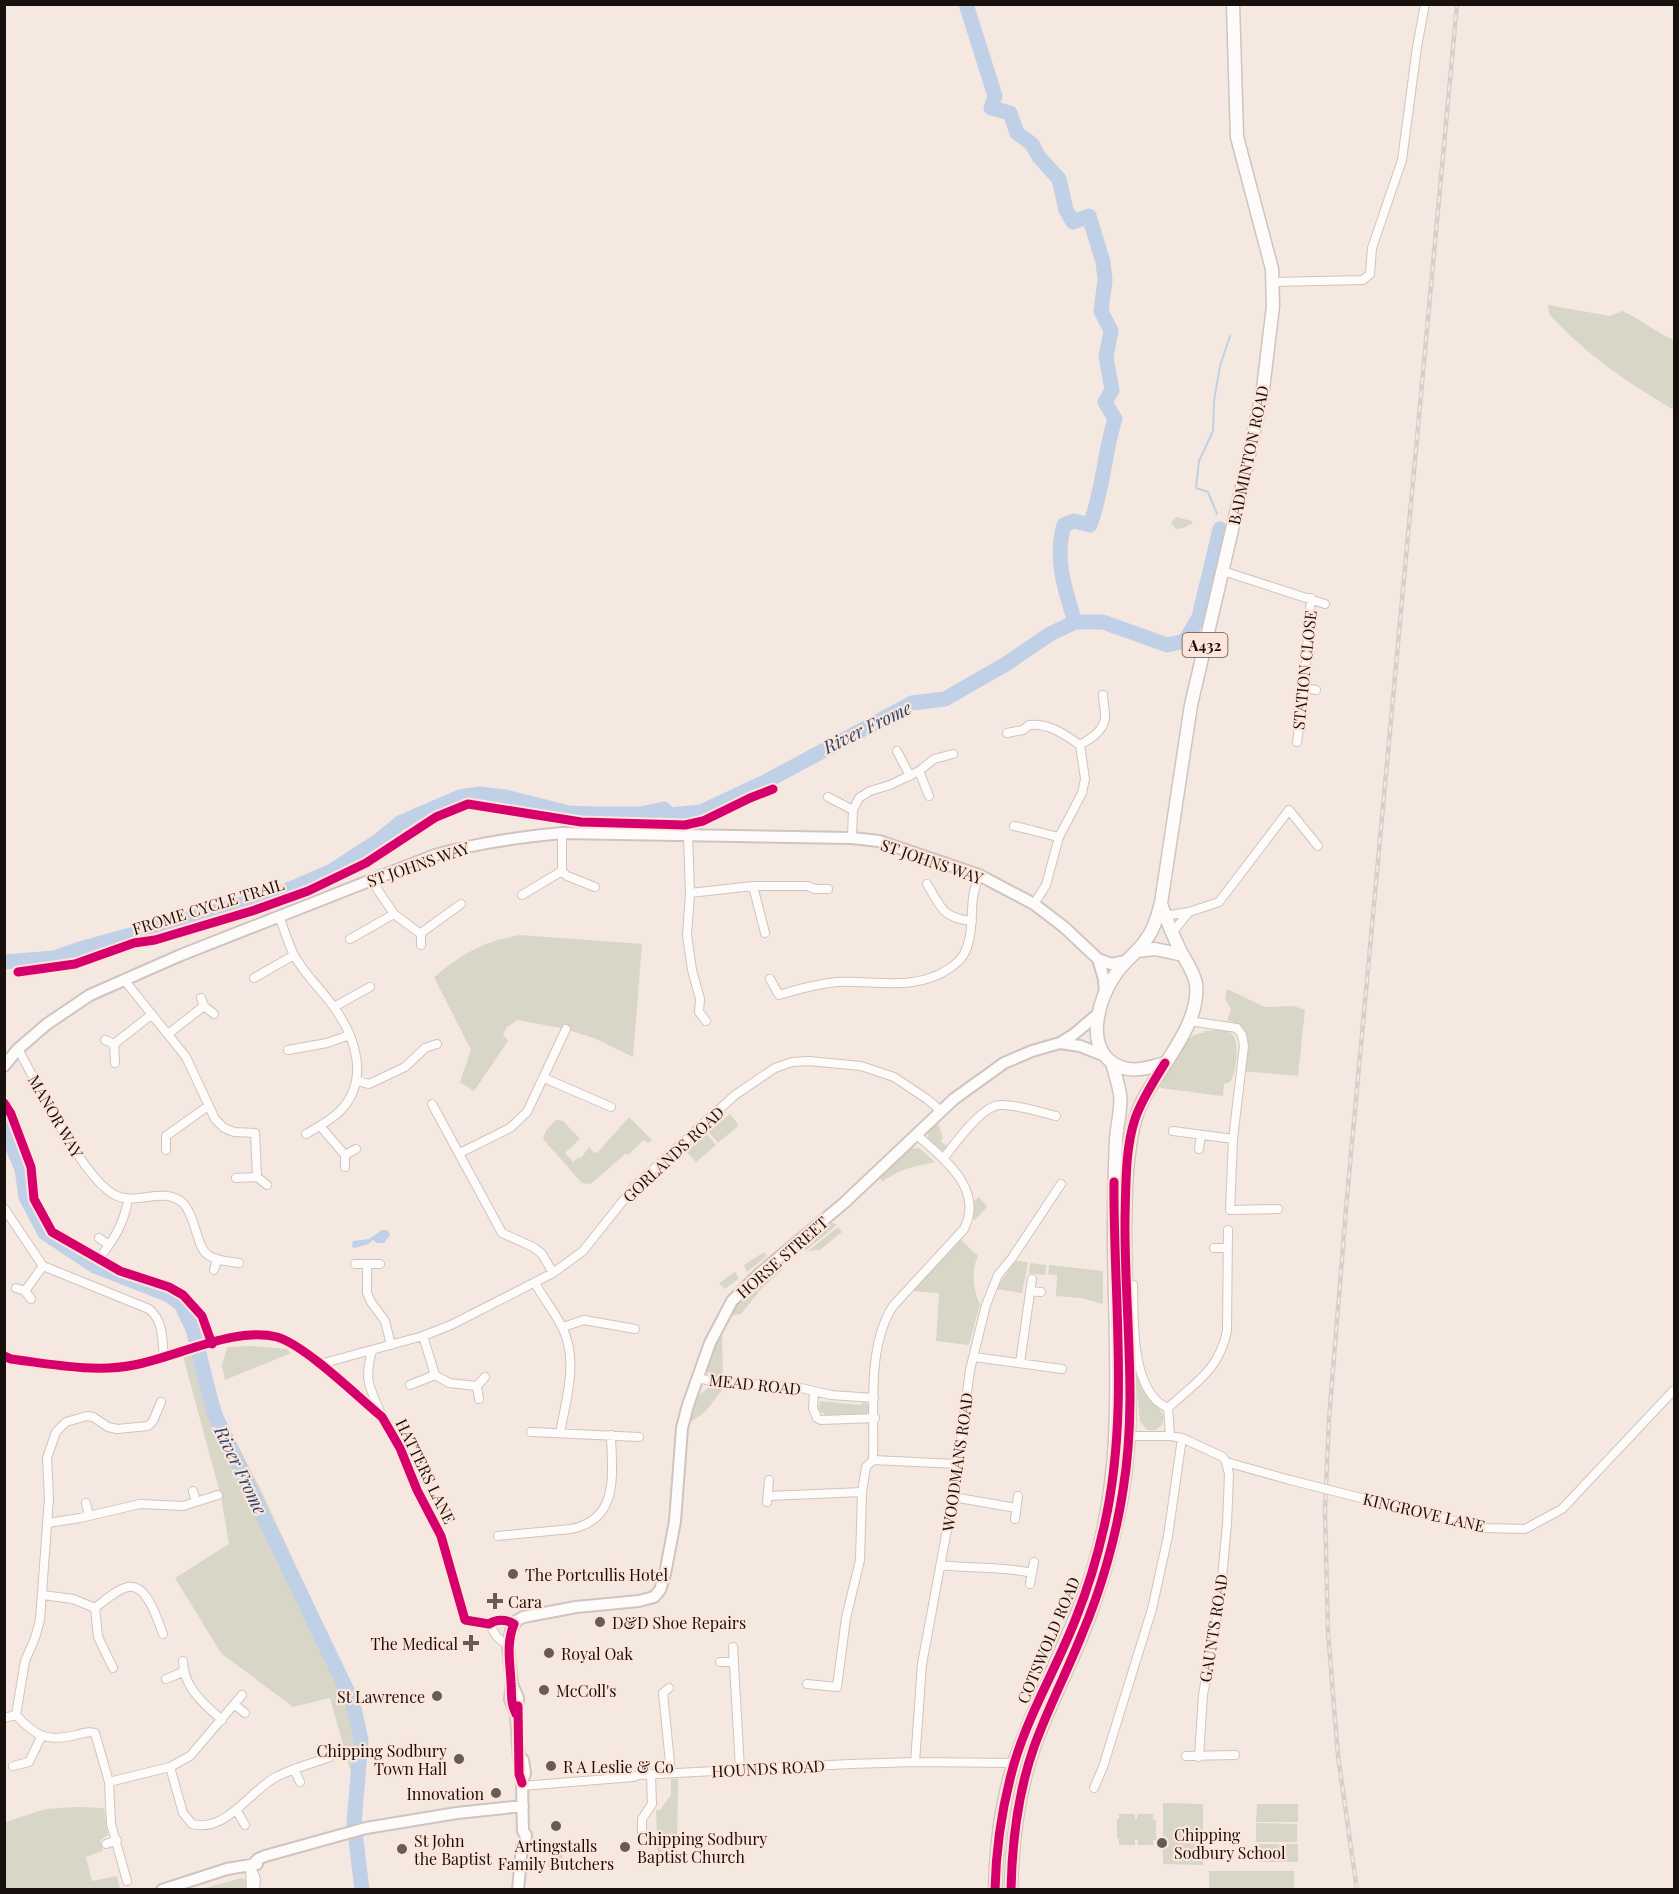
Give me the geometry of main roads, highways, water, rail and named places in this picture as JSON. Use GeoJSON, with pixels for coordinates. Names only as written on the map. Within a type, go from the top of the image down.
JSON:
{"type":"FeatureCollection","features":[{"type":"Feature","properties":{"kind":"main road","name":"BADMINTON ROAD"},"geometry":{"type":"LineString","coordinates":[[1137,951],[1161,913],[1191,705],[1263,389],[1273,306],[1273,282],[1263,232],[1237,137],[1233,4]]}},
{"type":"Feature","properties":{"kind":"main road","name":"ST JOHNS WAY"},"geometry":{"type":"LineString","coordinates":[[4,1066],[18,1049],[47,1024],[90,996],[180,955],[435,855],[470,845],[517,837],[562,833],[852,838],[879,841],[979,875],[1034,904],[1064,927],[1098,959]]}},
{"type":"Feature","properties":{"kind":"main road","name":"BADMINTON ROAD"},"geometry":{"type":"LineString","coordinates":[[1161,913],[1183,955]]}},
{"type":"Feature","properties":{"kind":"main road"},"geometry":{"type":"LineString","coordinates":[[1137,951],[1155,949],[1183,955]]}},
{"type":"Feature","properties":{"kind":"main road","name":"A432"},"geometry":{"type":"LineString","coordinates":[[1108,1059],[1098,1040],[1098,1014],[1114,977],[1137,951]]}},
{"type":"Feature","properties":{"kind":"main road","name":"A432"},"geometry":{"type":"LineString","coordinates":[[1166,1063],[1196,1003],[1197,988],[1194,974],[1183,955]]}},
{"type":"Feature","properties":{"kind":"main road"},"geometry":{"type":"LineString","coordinates":[[1098,959],[1111,964],[1126,961]]}},
{"type":"Feature","properties":{"kind":"main road"},"geometry":{"type":"LineString","coordinates":[[1098,959],[1104,979],[1105,994]]}},
{"type":"Feature","properties":{"kind":"main road","name":"HORSE STREET"},"geometry":{"type":"LineString","coordinates":[[523,1806],[516,1714],[518,1698],[512,1683],[508,1646],[514,1624],[519,1618],[528,1616],[576,1607],[639,1601],[649,1599],[657,1593],[665,1574],[675,1521],[682,1428],[697,1378],[718,1324],[738,1294],[844,1203],[940,1110],[1004,1063],[1032,1051],[1060,1043],[1082,1029],[1098,1014]]}},
{"type":"Feature","properties":{"kind":"main road","name":"HORSE STREET"},"geometry":{"type":"LineString","coordinates":[[1060,1043],[1080,1046],[1108,1059]]}},
{"type":"Feature","properties":{"kind":"main road"},"geometry":{"type":"LineString","coordinates":[[1108,1059],[1122,1068],[1135,1070],[1166,1063]]}},
{"type":"Feature","properties":{"kind":"main road","name":"COTSWOLD ROAD"},"geometry":{"type":"LineString","coordinates":[[994,1890],[1002,1808],[1014,1763],[1076,1618],[1092,1574],[1112,1480],[1117,1431],[1114,1182],[1120,1096],[1108,1059]]}},
{"type":"Feature","properties":{"kind":"main road","name":"COTSWOLD ROAD"},"geometry":{"type":"LineString","coordinates":[[1011,1890],[1011,1859],[1018,1805],[1034,1748],[1083,1632],[1102,1578],[1123,1490],[1130,1375],[1125,1248],[1128,1157],[1134,1121],[1143,1100],[1166,1063]]}},
{"type":"Feature","properties":{"kind":"main road"},"geometry":{"type":"LineString","coordinates":[[1014,1763],[1023,1762],[1034,1748]]}},
{"type":"Feature","properties":{"kind":"main road"},"geometry":{"type":"LineString","coordinates":[[162,1890],[227,1869],[250,1867],[263,1863],[273,1856],[365,1828],[523,1806],[523,1831],[519,1839],[522,1846],[518,1890]]}},
{"type":"Feature","properties":{"kind":"water"},"geometry":{"type":"Polygon","coordinates":[[[382,1230],[388,1230],[390,1235],[384,1243],[377,1243],[373,1240],[368,1244],[352,1247],[353,1241],[369,1239],[382,1230]]]}},
{"type":"Feature","properties":{"kind":"waterway","name":"River Frome"},"geometry":{"type":"LineString","coordinates":[[4,962],[54,958],[279,894],[330,872],[378,841],[400,823],[460,797],[480,794],[505,797],[569,813],[640,814],[664,809],[669,815],[701,812],[765,782],[912,703],[945,699],[1006,664],[1050,634],[1075,622],[1062,574],[1061,538],[1064,525],[1074,521],[1090,525],[1098,499],[1115,419],[1105,402],[1112,390],[1106,357],[1111,331],[1101,311],[1105,280],[1103,262],[1089,216],[1073,222],[1066,210],[1059,179],[1039,157],[1032,144],[1017,133],[1010,113],[991,108],[995,96],[966,4]]}},
{"type":"Feature","properties":{"kind":"waterway"},"geometry":{"type":"LineString","coordinates":[[1217,514],[1208,492],[1196,488],[1199,461],[1213,431],[1214,401],[1220,366],[1230,336]]}},
{"type":"Feature","properties":{"kind":"waterway"},"geometry":{"type":"LineString","coordinates":[[1220,522],[1220,529]]}},
{"type":"Feature","properties":{"kind":"waterway"},"geometry":{"type":"LineString","coordinates":[[1075,622],[1103,622],[1167,645],[1185,641],[1199,617],[1220,529]]}},
{"type":"Feature","properties":{"kind":"waterway","name":"River Frome"},"geometry":{"type":"LineString","coordinates":[[4,1127],[22,1169],[26,1197],[45,1233],[95,1266],[169,1295],[181,1304],[193,1329],[214,1413],[353,1703],[361,1740],[354,1823],[362,1890]]}},
{"type":"Feature","properties":{"kind":"railway"},"geometry":{"type":"LineString","coordinates":[[1357,1890],[1338,1756],[1328,1632],[1325,1510],[1329,1419],[1347,1197],[1457,4]]}},
{"type":"Feature","properties":{"kind":"place","name":"The Portcullis Hotel"},"geometry":{"type":"Point","coordinates":[513,1574]}},
{"type":"Feature","properties":{"kind":"place","name":"Cara"},"geometry":{"type":"Point","coordinates":[495,1601]}},
{"type":"Feature","properties":{"kind":"place","name":"D&D Shoe Repairs"},"geometry":{"type":"Point","coordinates":[600,1622]}},
{"type":"Feature","properties":{"kind":"place","name":"The Medical"},"geometry":{"type":"Point","coordinates":[471,1643]}},
{"type":"Feature","properties":{"kind":"place","name":"Royal Oak"},"geometry":{"type":"Point","coordinates":[549,1653]}},
{"type":"Feature","properties":{"kind":"place","name":"McColl's"},"geometry":{"type":"Point","coordinates":[544,1690]}},
{"type":"Feature","properties":{"kind":"place","name":"St Lawrence"},"geometry":{"type":"Point","coordinates":[437,1696]}},
{"type":"Feature","properties":{"kind":"place","name":"Chipping Sodbury Town Hall"},"geometry":{"type":"Point","coordinates":[459,1759]}},
{"type":"Feature","properties":{"kind":"place","name":"R A Leslie & Co"},"geometry":{"type":"Point","coordinates":[551,1766]}},
{"type":"Feature","properties":{"kind":"place","name":"Innovation"},"geometry":{"type":"Point","coordinates":[496,1793]}},
{"type":"Feature","properties":{"kind":"place","name":"Artingstalls Family Butchers"},"geometry":{"type":"Point","coordinates":[556,1826]}},
{"type":"Feature","properties":{"kind":"place","name":"Chipping Sodbury School"},"geometry":{"type":"Point","coordinates":[1162,1843]}},
{"type":"Feature","properties":{"kind":"place","name":"Chipping Sodbury Baptist Church"},"geometry":{"type":"Point","coordinates":[625,1847]}},
{"type":"Feature","properties":{"kind":"place","name":"St John the Baptist"},"geometry":{"type":"Point","coordinates":[402,1849]}}]}
